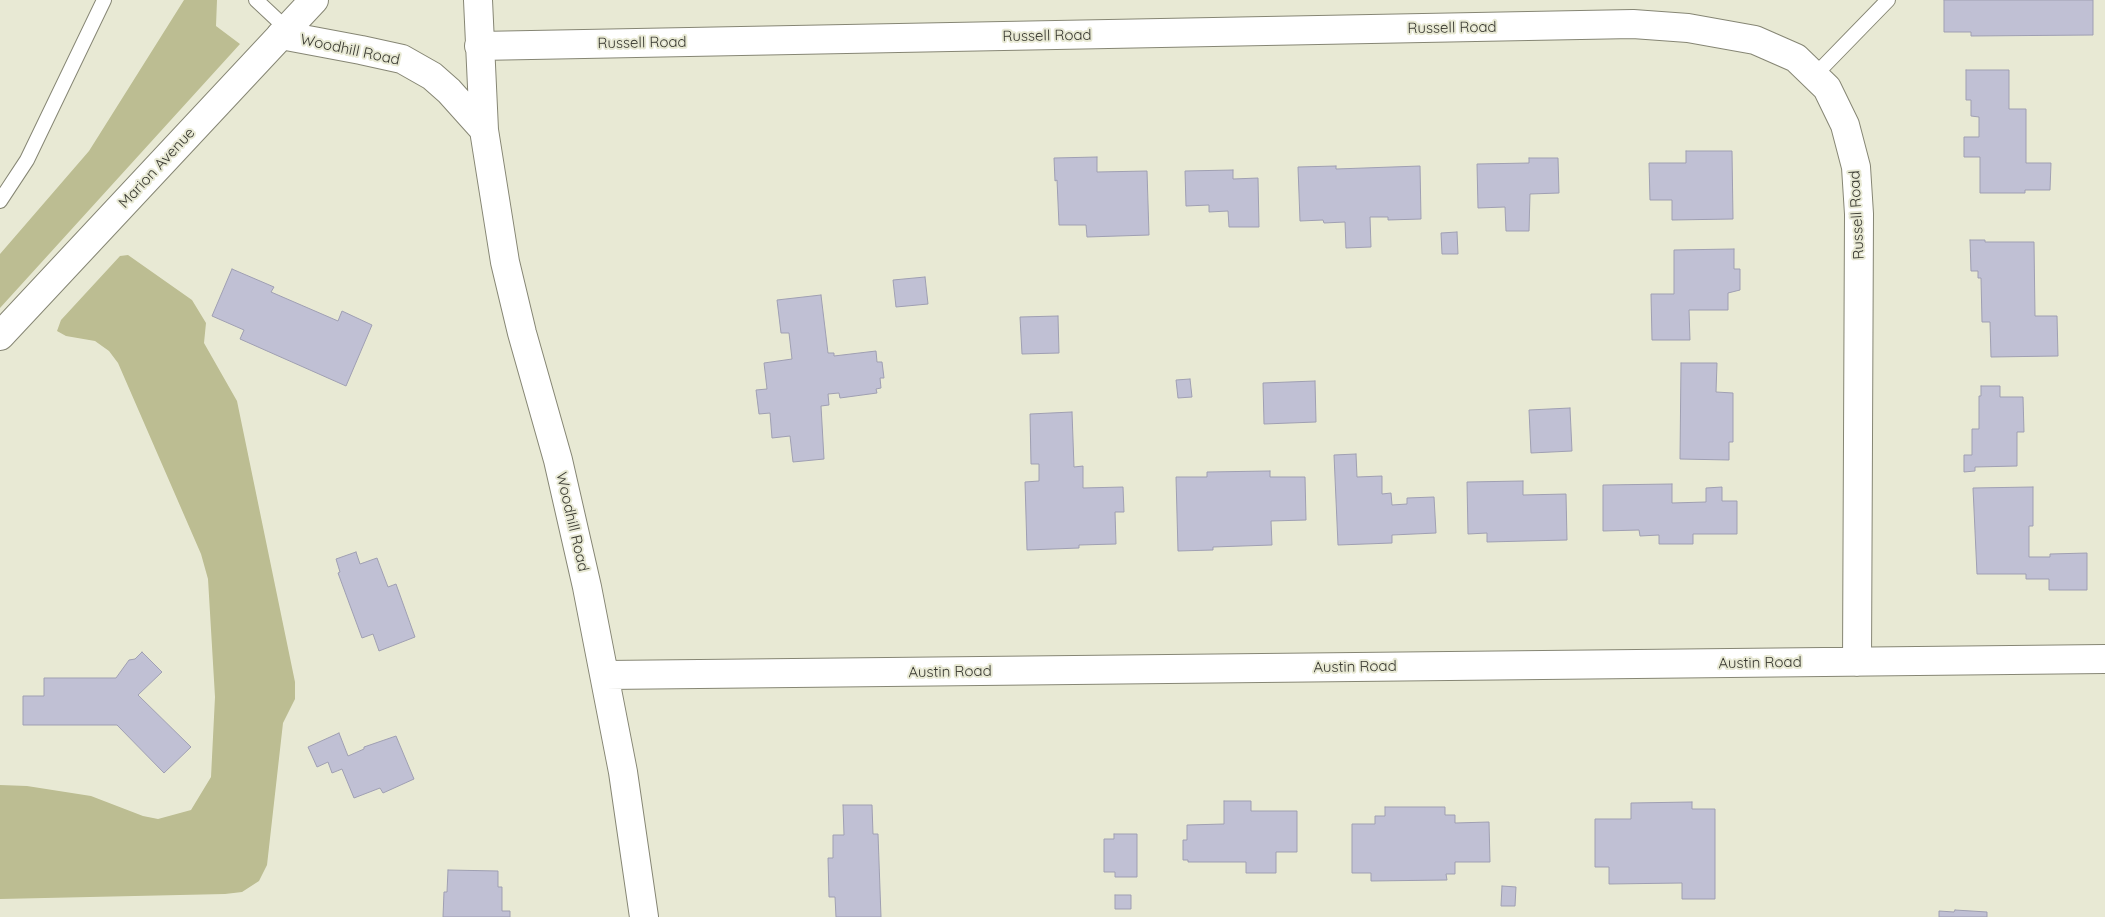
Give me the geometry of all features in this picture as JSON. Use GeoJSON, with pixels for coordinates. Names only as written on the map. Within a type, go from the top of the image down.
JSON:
{"type":"FeatureCollection","features":[{"type":"Feature","properties":{"kind":"street","name":"Woodhill Road"},"geometry":{"type":"LineString","coordinates":[[478,0],[484,130],[507,271],[572,518],[606,675],[632,828],[644,917]]}},
{"type":"Feature","properties":{"kind":"street","name":"Woodhill Road"},"geometry":{"type":"LineString","coordinates":[[296,15],[361,50],[402,60],[432,76],[449,91],[484,130]]}},
{"type":"Feature","properties":{"kind":"street","name":"Marion Avenue"},"geometry":{"type":"LineString","coordinates":[[0,336],[296,15]]}},
{"type":"Feature","properties":{"kind":"street","name":"Russell Road"},"geometry":{"type":"LineString","coordinates":[[479,46],[1632,24],[1688,28],[1755,40],[1796,58],[1828,88],[1845,126],[1856,167],[1859,214],[1857,662]]}},
{"type":"Feature","properties":{"kind":"street","name":"Austin Road"},"geometry":{"type":"LineString","coordinates":[[606,675],[2105,659]]}},
{"type":"Feature","properties":{"kind":"lane"},"geometry":{"type":"LineString","coordinates":[[0,201],[27,160],[104,0]]}},
{"type":"Feature","properties":{"kind":"lane"},"geometry":{"type":"LineString","coordinates":[[256,0],[296,15]]}},
{"type":"Feature","properties":{"kind":"lane"},"geometry":{"type":"LineString","coordinates":[[1815,75],[1888,0]]}},
{"type":"Feature","properties":{"kind":"green space"},"geometry":{"type":"Polygon","coordinates":[[[184,0],[217,0],[216,26],[240,44],[0,308],[0,254],[89,151],[184,0]]]}},
{"type":"Feature","properties":{"kind":"green space"},"geometry":{"type":"Polygon","coordinates":[[[128,255],[192,300],[206,323],[204,343],[237,401],[295,682],[295,699],[283,723],[267,865],[259,881],[242,892],[225,894],[0,899],[0,785],[27,786],[91,796],[143,816],[158,819],[191,810],[211,777],[215,697],[208,579],[201,554],[118,363],[109,351],[95,341],[66,336],[57,331],[61,320],[120,256],[128,255]]]}},
{"type":"Feature","properties":{"kind":"building"},"geometry":{"type":"Polygon","coordinates":[[[1944,0],[2093,0],[2093,35],[1971,36],[1971,32],[1944,32],[1944,0]]]}},
{"type":"Feature","properties":{"kind":"building"},"geometry":{"type":"Polygon","coordinates":[[[1966,70],[2009,70],[2009,109],[2026,109],[2026,163],[2051,163],[2050,190],[2025,190],[2025,193],[1980,193],[1980,157],[1964,157],[1964,137],[1979,137],[1979,117],[1971,116],[1971,100],[1966,100],[1966,70]]]}},
{"type":"Feature","properties":{"kind":"building"},"geometry":{"type":"Polygon","coordinates":[[[1686,151],[1732,151],[1733,219],[1672,220],[1672,200],[1650,200],[1649,163],[1686,163],[1686,151]]]}},
{"type":"Feature","properties":{"kind":"building"},"geometry":{"type":"Polygon","coordinates":[[[1097,157],[1097,172],[1147,171],[1149,235],[1087,237],[1086,225],[1059,225],[1054,158],[1097,157]]]}},
{"type":"Feature","properties":{"kind":"building"},"geometry":{"type":"Polygon","coordinates":[[[1529,158],[1558,158],[1559,193],[1530,194],[1529,231],[1506,231],[1505,207],[1478,208],[1477,164],[1529,163],[1529,158]]]}},
{"type":"Feature","properties":{"kind":"building"},"geometry":{"type":"Polygon","coordinates":[[[1336,166],[1336,169],[1420,166],[1421,219],[1388,220],[1388,217],[1370,217],[1371,247],[1346,248],[1345,222],[1324,223],[1323,220],[1300,221],[1298,167],[1336,166]]]}},
{"type":"Feature","properties":{"kind":"building"},"geometry":{"type":"Polygon","coordinates":[[[1233,170],[1233,179],[1258,178],[1259,227],[1229,227],[1228,211],[1209,212],[1209,205],[1186,206],[1185,171],[1233,170]]]}},
{"type":"Feature","properties":{"kind":"building"},"geometry":{"type":"Polygon","coordinates":[[[1457,232],[1458,254],[1442,254],[1441,233],[1457,232]]]}},
{"type":"Feature","properties":{"kind":"building"},"geometry":{"type":"Polygon","coordinates":[[[1970,240],[1985,240],[1985,242],[2034,242],[2035,316],[2057,316],[2058,356],[1991,357],[1990,322],[1982,322],[1981,278],[1978,278],[1978,271],[1971,271],[1970,240]]]}},
{"type":"Feature","properties":{"kind":"building"},"geometry":{"type":"Polygon","coordinates":[[[1734,249],[1734,269],[1740,269],[1740,290],[1728,293],[1728,310],[1689,310],[1690,340],[1652,340],[1651,294],[1674,294],[1674,250],[1734,249]]]}},
{"type":"Feature","properties":{"kind":"building"},"geometry":{"type":"Polygon","coordinates":[[[232,269],[274,287],[271,292],[338,321],[342,311],[372,325],[346,386],[240,339],[244,330],[212,316],[232,269]]]}},
{"type":"Feature","properties":{"kind":"building"},"geometry":{"type":"Polygon","coordinates":[[[925,277],[928,304],[896,307],[893,280],[925,277]]]}},
{"type":"Feature","properties":{"kind":"building"},"geometry":{"type":"Polygon","coordinates":[[[821,295],[828,353],[834,353],[834,356],[876,351],[877,362],[882,362],[884,378],[880,378],[881,388],[876,389],[877,393],[840,398],[839,393],[828,394],[829,405],[821,406],[824,459],[793,462],[790,436],[772,438],[770,413],[759,414],[756,390],[767,389],[764,363],[792,359],[789,333],[781,333],[777,300],[821,295]]]}},
{"type":"Feature","properties":{"kind":"building"},"geometry":{"type":"Polygon","coordinates":[[[1058,316],[1059,353],[1022,354],[1020,317],[1058,316]]]}},
{"type":"Feature","properties":{"kind":"building"},"geometry":{"type":"Polygon","coordinates":[[[1681,363],[1717,363],[1716,392],[1733,393],[1733,442],[1729,442],[1729,460],[1680,459],[1681,363]]]}},
{"type":"Feature","properties":{"kind":"building"},"geometry":{"type":"Polygon","coordinates":[[[1190,379],[1192,397],[1178,398],[1176,380],[1190,379]]]}},
{"type":"Feature","properties":{"kind":"building"},"geometry":{"type":"Polygon","coordinates":[[[1315,381],[1316,422],[1264,424],[1263,383],[1315,381]]]}},
{"type":"Feature","properties":{"kind":"building"},"geometry":{"type":"Polygon","coordinates":[[[1981,386],[2000,386],[2000,397],[2023,397],[2024,432],[2017,432],[2017,466],[1975,467],[1975,471],[1964,472],[1964,455],[1972,455],[1972,429],[1979,429],[1979,396],[1981,396],[1981,386]]]}},
{"type":"Feature","properties":{"kind":"building"},"geometry":{"type":"Polygon","coordinates":[[[1570,408],[1572,451],[1531,453],[1529,410],[1570,408]]]}},
{"type":"Feature","properties":{"kind":"building"},"geometry":{"type":"Polygon","coordinates":[[[1072,412],[1074,467],[1083,466],[1083,488],[1123,487],[1124,512],[1115,512],[1116,544],[1079,545],[1079,548],[1027,550],[1025,482],[1039,481],[1039,464],[1031,464],[1030,414],[1072,412]]]}},
{"type":"Feature","properties":{"kind":"building"},"geometry":{"type":"Polygon","coordinates":[[[1356,454],[1357,477],[1382,476],[1382,494],[1391,493],[1392,505],[1407,504],[1407,498],[1434,497],[1436,533],[1392,535],[1392,543],[1338,545],[1334,455],[1356,454]]]}},
{"type":"Feature","properties":{"kind":"building"},"geometry":{"type":"Polygon","coordinates":[[[1270,471],[1270,477],[1305,477],[1306,520],[1271,521],[1272,545],[1213,547],[1213,550],[1178,551],[1176,477],[1207,477],[1207,472],[1270,471]]]}},
{"type":"Feature","properties":{"kind":"building"},"geometry":{"type":"Polygon","coordinates":[[[1523,481],[1523,495],[1566,494],[1567,540],[1487,542],[1487,533],[1468,534],[1467,482],[1523,481]]]}},
{"type":"Feature","properties":{"kind":"building"},"geometry":{"type":"Polygon","coordinates":[[[1672,484],[1672,503],[1706,502],[1706,488],[1722,487],[1722,501],[1737,501],[1737,534],[1693,534],[1693,544],[1659,544],[1659,535],[1640,536],[1639,530],[1603,531],[1603,485],[1672,484]]]}},
{"type":"Feature","properties":{"kind":"building"},"geometry":{"type":"Polygon","coordinates":[[[2033,487],[2033,526],[2029,526],[2029,557],[2050,557],[2050,554],[2087,553],[2087,590],[2049,590],[2049,579],[2026,579],[2026,574],[1977,574],[1973,488],[2033,487]]]}},
{"type":"Feature","properties":{"kind":"building"},"geometry":{"type":"Polygon","coordinates":[[[356,552],[360,564],[377,558],[388,587],[396,584],[415,637],[379,651],[373,634],[362,638],[338,573],[340,572],[336,559],[356,552]]]}},
{"type":"Feature","properties":{"kind":"building"},"geometry":{"type":"Polygon","coordinates":[[[142,652],[162,672],[138,695],[191,747],[164,773],[117,725],[23,725],[23,696],[44,696],[44,678],[116,678],[129,660],[135,659],[142,652]]]}},
{"type":"Feature","properties":{"kind":"building"},"geometry":{"type":"Polygon","coordinates":[[[339,733],[348,756],[364,749],[364,747],[396,736],[414,779],[383,793],[380,788],[354,798],[342,769],[332,773],[328,762],[317,767],[308,747],[339,733]]]}},
{"type":"Feature","properties":{"kind":"building"},"geometry":{"type":"Polygon","coordinates":[[[1224,801],[1251,801],[1251,811],[1297,811],[1297,852],[1276,852],[1276,873],[1246,873],[1246,862],[1188,862],[1188,860],[1183,860],[1183,840],[1187,840],[1187,825],[1224,824],[1224,801]]]}},
{"type":"Feature","properties":{"kind":"building"},"geometry":{"type":"Polygon","coordinates":[[[1692,802],[1692,809],[1715,809],[1715,899],[1682,899],[1682,883],[1609,884],[1609,867],[1595,867],[1595,819],[1631,819],[1631,803],[1692,802]]]}},
{"type":"Feature","properties":{"kind":"building"},"geometry":{"type":"Polygon","coordinates":[[[843,805],[872,805],[873,834],[878,834],[881,917],[836,917],[835,897],[829,897],[828,858],[833,858],[833,835],[844,835],[843,805]]]}},
{"type":"Feature","properties":{"kind":"building"},"geometry":{"type":"Polygon","coordinates":[[[1385,807],[1445,807],[1445,815],[1455,815],[1455,823],[1489,822],[1490,862],[1455,862],[1455,874],[1446,874],[1447,880],[1371,881],[1371,873],[1352,873],[1352,824],[1375,824],[1375,816],[1385,816],[1385,807]]]}},
{"type":"Feature","properties":{"kind":"building"},"geometry":{"type":"Polygon","coordinates":[[[1114,834],[1137,834],[1137,877],[1115,877],[1115,872],[1104,872],[1104,839],[1114,839],[1114,834]]]}},
{"type":"Feature","properties":{"kind":"building"},"geometry":{"type":"Polygon","coordinates":[[[448,870],[498,871],[498,887],[502,887],[502,911],[510,911],[510,917],[443,917],[444,892],[447,892],[448,870]]]}},
{"type":"Feature","properties":{"kind":"building"},"geometry":{"type":"Polygon","coordinates":[[[1502,886],[1516,887],[1515,906],[1501,906],[1502,886]]]}},
{"type":"Feature","properties":{"kind":"building"},"geometry":{"type":"Polygon","coordinates":[[[1115,895],[1131,895],[1131,909],[1115,909],[1115,895]]]}},
{"type":"Feature","properties":{"kind":"building"},"geometry":{"type":"Polygon","coordinates":[[[1955,910],[1987,912],[1987,917],[1939,917],[1939,911],[1954,912],[1955,910]]]}}]}
